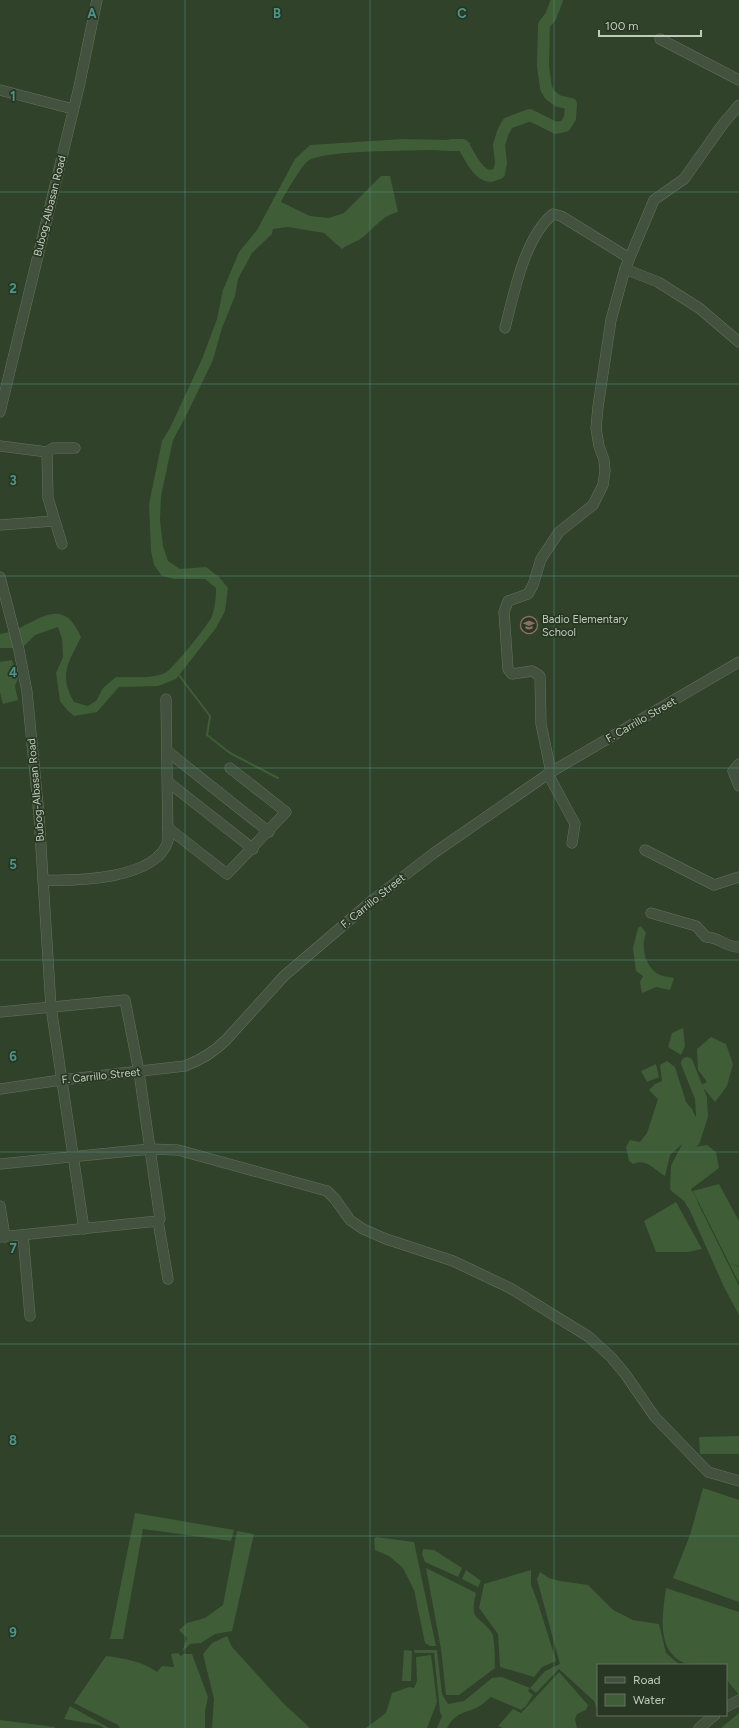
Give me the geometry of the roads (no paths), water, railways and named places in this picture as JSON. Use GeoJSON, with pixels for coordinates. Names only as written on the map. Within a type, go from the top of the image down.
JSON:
{"type":"FeatureCollection","features":[{"type":"Feature","properties":{"kind":"street","name":"Bubog-Albasan Road"},"geometry":{"type":"LineString","coordinates":[[0,412],[74,110],[98,0]]}},
{"type":"Feature","properties":{"kind":"street"},"geometry":{"type":"LineString","coordinates":[[660,39],[739,80]]}},
{"type":"Feature","properties":{"kind":"street"},"geometry":{"type":"LineString","coordinates":[[0,90],[74,110]]}},
{"type":"Feature","properties":{"kind":"street"},"geometry":{"type":"LineString","coordinates":[[572,843],[575,824],[550,773],[541,724],[540,676],[532,671],[512,674],[508,669],[504,612],[508,601],[528,594],[533,585],[541,559],[559,532],[593,505],[603,485],[606,471],[596,428],[611,320],[624,269],[654,200],[684,180],[723,124],[739,105]]}},
{"type":"Feature","properties":{"kind":"street"},"geometry":{"type":"LineString","coordinates":[[505,328],[523,260],[545,220],[553,214],[561,216],[629,258]]}},
{"type":"Feature","properties":{"kind":"street"},"geometry":{"type":"LineString","coordinates":[[624,269],[658,282],[699,308],[739,342]]}},
{"type":"Feature","properties":{"kind":"street"},"geometry":{"type":"LineString","coordinates":[[0,446],[47,452],[53,448],[75,448]]}},
{"type":"Feature","properties":{"kind":"street"},"geometry":{"type":"LineString","coordinates":[[47,452],[47,492],[54,521],[62,544]]}},
{"type":"Feature","properties":{"kind":"street"},"geometry":{"type":"LineString","coordinates":[[0,525],[54,521]]}},
{"type":"Feature","properties":{"kind":"street","name":"Bubog-Albasan Road"},"geometry":{"type":"LineString","coordinates":[[0,577],[19,650],[27,692],[39,815],[51,1007],[84,1229]]}},
{"type":"Feature","properties":{"kind":"street","name":"F. Carrillo Street"},"geometry":{"type":"LineString","coordinates":[[0,1089],[61,1080],[185,1066],[200,1060],[217,1048],[284,976],[374,899],[434,852],[550,773],[739,662]]}},
{"type":"Feature","properties":{"kind":"street"},"geometry":{"type":"LineString","coordinates":[[43,880],[92,880],[130,871],[144,866],[156,858],[166,847],[168,841],[166,699]]}},
{"type":"Feature","properties":{"kind":"street"},"geometry":{"type":"LineString","coordinates":[[167,751],[269,832]]}},
{"type":"Feature","properties":{"kind":"street"},"geometry":{"type":"LineString","coordinates":[[739,764],[733,771],[739,786]]}},
{"type":"Feature","properties":{"kind":"street"},"geometry":{"type":"LineString","coordinates":[[168,828],[228,874],[269,832],[286,812],[230,768]]}},
{"type":"Feature","properties":{"kind":"street"},"geometry":{"type":"LineString","coordinates":[[168,782],[253,849]]}},
{"type":"Feature","properties":{"kind":"street"},"geometry":{"type":"LineString","coordinates":[[646,850],[714,885],[739,877]]}},
{"type":"Feature","properties":{"kind":"street"},"geometry":{"type":"LineString","coordinates":[[651,913],[696,926],[706,937],[715,937],[732,948],[739,947]]}},
{"type":"Feature","properties":{"kind":"street"},"geometry":{"type":"LineString","coordinates":[[0,1012],[125,1000],[139,1072],[160,1215],[160,1220],[158,1221],[168,1279]]}},
{"type":"Feature","properties":{"kind":"street"},"geometry":{"type":"LineString","coordinates":[[0,1164],[150,1149],[190,1152],[326,1191],[335,1199],[350,1220],[362,1228],[386,1239],[452,1261],[510,1288],[589,1337],[611,1357],[626,1375],[655,1417],[708,1472],[739,1481]]}},
{"type":"Feature","properties":{"kind":"street"},"geometry":{"type":"LineString","coordinates":[[0,1206],[2,1237],[158,1221]]}},
{"type":"Feature","properties":{"kind":"street"},"geometry":{"type":"LineString","coordinates":[[23,1235],[30,1316]]}},
{"type":"Feature","properties":{"kind":"street"},"geometry":{"type":"LineString","coordinates":[[727,1706],[739,1700]]}},
{"type":"Feature","properties":{"kind":"street"},"geometry":{"type":"LineString","coordinates":[[700,1728],[714,1716]]}},
{"type":"Feature","properties":{"kind":"water"},"geometry":{"type":"Polygon","coordinates":[[[402,139],[452,140],[471,143],[461,149],[451,151],[430,150],[347,153],[317,157],[308,161],[294,180],[281,202],[310,216],[329,218],[344,213],[381,176],[390,176],[398,212],[381,220],[359,240],[342,249],[324,233],[288,227],[273,229],[272,234],[252,253],[238,279],[235,296],[222,328],[213,360],[173,440],[161,496],[160,520],[163,546],[168,561],[180,569],[206,567],[219,577],[228,588],[225,611],[216,628],[176,679],[158,686],[119,687],[97,712],[74,716],[60,701],[56,673],[63,657],[62,639],[58,627],[35,635],[25,645],[12,648],[0,648],[0,634],[12,631],[45,616],[55,614],[64,616],[73,623],[81,637],[69,661],[66,676],[67,684],[74,702],[88,706],[96,701],[103,688],[116,677],[147,677],[165,673],[175,664],[190,646],[212,616],[216,588],[205,579],[174,579],[162,576],[154,565],[151,551],[149,504],[162,441],[170,428],[202,359],[217,319],[223,290],[239,252],[257,230],[295,159],[310,145],[402,139]]]}},
{"type":"Feature","properties":{"kind":"water"},"geometry":{"type":"Polygon","coordinates":[[[12,660],[18,679],[15,686],[18,700],[3,704],[0,692],[0,662],[12,660]]]}},
{"type":"Feature","properties":{"kind":"water"},"geometry":{"type":"Polygon","coordinates":[[[641,926],[646,933],[644,949],[646,959],[656,973],[674,978],[670,990],[656,987],[642,993],[640,982],[643,976],[636,971],[633,948],[638,928],[641,926]]]}},
{"type":"Feature","properties":{"kind":"water"},"geometry":{"type":"Polygon","coordinates":[[[683,1028],[685,1046],[681,1055],[668,1047],[672,1033],[683,1028]]]}},
{"type":"Feature","properties":{"kind":"water"},"geometry":{"type":"Polygon","coordinates":[[[711,1037],[726,1044],[733,1064],[727,1086],[715,1102],[701,1085],[707,1082],[698,1070],[697,1049],[711,1037]]]}},
{"type":"Feature","properties":{"kind":"water"},"geometry":{"type":"Polygon","coordinates":[[[667,1061],[675,1067],[686,1102],[692,1109],[697,1120],[692,1135],[670,1155],[665,1176],[642,1162],[633,1164],[629,1161],[626,1147],[630,1140],[640,1142],[647,1133],[658,1099],[649,1090],[655,1084],[662,1081],[660,1065],[667,1061]]]}},
{"type":"Feature","properties":{"kind":"water"},"geometry":{"type":"Polygon","coordinates":[[[656,1064],[659,1077],[647,1082],[641,1071],[656,1064]]]}},
{"type":"Feature","properties":{"kind":"water"},"geometry":{"type":"Polygon","coordinates":[[[707,1145],[716,1152],[719,1168],[691,1189],[739,1286],[739,1315],[724,1287],[682,1193],[680,1177],[688,1148],[707,1145]]]}},
{"type":"Feature","properties":{"kind":"water"},"geometry":{"type":"Polygon","coordinates":[[[719,1184],[739,1221],[739,1266],[731,1264],[739,1267],[739,1281],[693,1191],[719,1184]]]}},
{"type":"Feature","properties":{"kind":"water"},"geometry":{"type":"Polygon","coordinates":[[[676,1202],[702,1249],[688,1252],[656,1252],[644,1221],[676,1202]]]}},
{"type":"Feature","properties":{"kind":"water"},"geometry":{"type":"Polygon","coordinates":[[[739,1436],[739,1454],[700,1454],[699,1437],[739,1436]]]}},
{"type":"Feature","properties":{"kind":"water"},"geometry":{"type":"Polygon","coordinates":[[[703,1488],[739,1500],[739,1602],[673,1578],[690,1535],[703,1488]]]}},
{"type":"Feature","properties":{"kind":"water"},"geometry":{"type":"Polygon","coordinates":[[[135,1513],[234,1530],[231,1541],[143,1529],[123,1639],[110,1639],[135,1513]]]}},
{"type":"Feature","properties":{"kind":"water"},"geometry":{"type":"Polygon","coordinates":[[[237,1531],[254,1534],[232,1631],[215,1634],[201,1643],[190,1644],[182,1652],[187,1638],[179,1630],[187,1623],[205,1618],[223,1605],[237,1531]]]}},
{"type":"Feature","properties":{"kind":"water"},"geometry":{"type":"Polygon","coordinates":[[[376,1537],[414,1542],[436,1646],[430,1646],[425,1643],[414,1590],[403,1568],[389,1556],[375,1550],[374,1539],[376,1537]]]}},
{"type":"Feature","properties":{"kind":"water"},"geometry":{"type":"Polygon","coordinates":[[[423,1549],[434,1550],[462,1568],[458,1577],[425,1562],[422,1554],[423,1549]]]}},
{"type":"Feature","properties":{"kind":"water"},"geometry":{"type":"Polygon","coordinates":[[[426,1568],[476,1593],[474,1609],[476,1617],[487,1627],[493,1636],[495,1668],[459,1695],[446,1695],[441,1649],[426,1568]]]}},
{"type":"Feature","properties":{"kind":"water"},"geometry":{"type":"Polygon","coordinates":[[[466,1570],[481,1581],[478,1587],[462,1579],[466,1570]]]}},
{"type":"Feature","properties":{"kind":"water"},"geometry":{"type":"Polygon","coordinates":[[[531,1570],[531,1585],[556,1661],[542,1667],[534,1677],[500,1667],[498,1634],[479,1608],[484,1584],[531,1570]]]}},
{"type":"Feature","properties":{"kind":"water"},"geometry":{"type":"Polygon","coordinates":[[[540,1572],[549,1578],[560,1581],[588,1585],[613,1610],[633,1620],[659,1624],[666,1653],[679,1664],[597,1664],[597,1708],[594,1701],[559,1669],[536,1693],[530,1688],[545,1671],[560,1664],[537,1579],[540,1572]]]}},
{"type":"Feature","properties":{"kind":"water"},"geometry":{"type":"Polygon","coordinates":[[[666,1588],[739,1612],[739,1695],[727,1680],[727,1664],[684,1663],[675,1657],[665,1640],[663,1630],[663,1608],[666,1588]]]}},
{"type":"Feature","properties":{"kind":"water"},"geometry":{"type":"Polygon","coordinates":[[[227,1636],[232,1647],[283,1703],[310,1728],[212,1728],[214,1699],[203,1654],[212,1643],[227,1636]]]}},
{"type":"Feature","properties":{"kind":"water"},"geometry":{"type":"Polygon","coordinates":[[[404,1650],[412,1651],[411,1681],[402,1681],[404,1650]]]}},
{"type":"Feature","properties":{"kind":"water"},"geometry":{"type":"Polygon","coordinates":[[[414,1650],[437,1650],[442,1694],[448,1704],[464,1701],[492,1678],[502,1677],[530,1688],[528,1691],[533,1695],[526,1706],[521,1710],[491,1697],[478,1707],[457,1716],[447,1728],[437,1728],[442,1716],[440,1712],[434,1653],[415,1653],[414,1650]]]}},
{"type":"Feature","properties":{"kind":"water"},"geometry":{"type":"Polygon","coordinates":[[[178,1653],[181,1656],[183,1654],[192,1654],[208,1697],[205,1711],[205,1728],[120,1728],[118,1725],[74,1703],[106,1656],[140,1663],[157,1672],[162,1666],[174,1667],[171,1654],[178,1653]]]}},
{"type":"Feature","properties":{"kind":"water"},"geometry":{"type":"Polygon","coordinates":[[[431,1655],[437,1702],[427,1728],[366,1728],[386,1713],[392,1693],[409,1687],[414,1688],[417,1681],[416,1657],[431,1655]]]}},
{"type":"Feature","properties":{"kind":"water"},"geometry":{"type":"Polygon","coordinates":[[[559,1672],[588,1705],[586,1710],[577,1714],[575,1719],[577,1728],[503,1728],[498,1726],[513,1709],[521,1713],[559,1672]]]}},
{"type":"Feature","properties":{"kind":"water"},"geometry":{"type":"Polygon","coordinates":[[[70,1706],[109,1728],[64,1719],[70,1706]]]}},
{"type":"Feature","properties":{"kind":"water"},"geometry":{"type":"Polygon","coordinates":[[[739,1713],[739,1728],[721,1728],[739,1713]]]}},
{"type":"Feature","properties":{"kind":"water"},"geometry":{"type":"Polygon","coordinates":[[[0,1720],[55,1727],[55,1728],[0,1728],[0,1720]]]}},
{"type":"Feature","properties":{"kind":"waterway"},"geometry":{"type":"LineString","coordinates":[[451,145],[463,145],[477,168],[485,175],[491,176],[499,173],[501,163],[499,145],[503,132],[508,123],[530,115],[556,128],[565,126],[570,118],[571,104],[558,101],[550,95],[546,88],[543,66],[544,25],[551,16],[557,0]]}},
{"type":"Feature","properties":{"kind":"waterway"},"geometry":{"type":"LineString","coordinates":[[178,674],[210,716],[207,735],[230,753],[278,778]]}},
{"type":"Feature","properties":{"kind":"waterway"},"geometry":{"type":"LineString","coordinates":[[687,1063],[701,1098],[702,1116],[694,1141],[688,1146],[677,1167],[676,1187],[689,1197],[692,1203]]}},
{"type":"Feature","properties":{"kind":"place","name":"Badio Elementary School"},"geometry":{"type":"Point","coordinates":[529,625]}}]}
